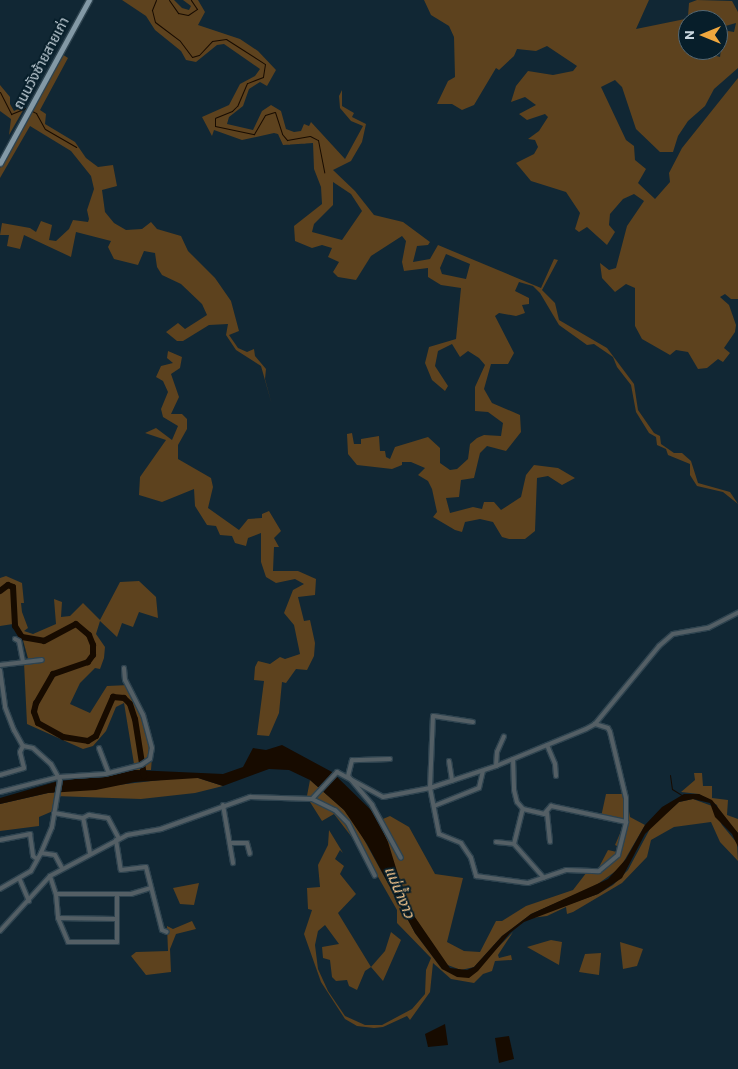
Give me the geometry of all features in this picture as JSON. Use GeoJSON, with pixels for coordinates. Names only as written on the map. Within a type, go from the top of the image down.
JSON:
{"type":"FeatureCollection","features":[{"type":"Feature","properties":{"kind":"main road","name":"ถนนวังซ้ายสายเก่า"},"geometry":{"type":"LineString","coordinates":[[0,163],[88,0]]}},
{"type":"Feature","properties":{"kind":"street"},"geometry":{"type":"LineString","coordinates":[[312,799],[317,797],[337,772],[348,776],[383,797],[430,788],[483,771],[547,745],[594,724],[659,646],[673,634],[708,628],[738,613]]}},
{"type":"Feature","properties":{"kind":"street"},"geometry":{"type":"LineString","coordinates":[[15,639],[19,641],[23,662]]}},
{"type":"Feature","properties":{"kind":"street"},"geometry":{"type":"LineString","coordinates":[[0,665],[42,660]]}},
{"type":"Feature","properties":{"kind":"street"},"geometry":{"type":"LineString","coordinates":[[0,792],[60,778],[141,765],[152,756],[143,715],[125,680],[124,668]]}},
{"type":"Feature","properties":{"kind":"street"},"geometry":{"type":"LineString","coordinates":[[0,670],[5,707],[23,746]]}},
{"type":"Feature","properties":{"kind":"street"},"geometry":{"type":"LineString","coordinates":[[473,722],[433,716],[430,788],[439,834],[462,843],[471,858],[476,876],[528,883],[566,870],[594,871],[607,866],[618,855],[626,822],[626,798],[610,732],[608,728],[594,724]]}},
{"type":"Feature","properties":{"kind":"street"},"geometry":{"type":"LineString","coordinates":[[496,766],[497,752],[504,736]]}},
{"type":"Feature","properties":{"kind":"street"},"geometry":{"type":"LineString","coordinates":[[547,745],[555,764],[556,776]]}},
{"type":"Feature","properties":{"kind":"street"},"geometry":{"type":"LineString","coordinates":[[0,776],[24,768],[20,752],[23,746]]}},
{"type":"Feature","properties":{"kind":"street"},"geometry":{"type":"LineString","coordinates":[[0,889],[20,880],[41,853],[52,827],[58,794],[60,778],[52,764],[33,748],[23,746]]}},
{"type":"Feature","properties":{"kind":"street"},"geometry":{"type":"LineString","coordinates":[[99,748],[108,771]]}},
{"type":"Feature","properties":{"kind":"street"},"geometry":{"type":"LineString","coordinates":[[348,776],[352,760],[390,759]]}},
{"type":"Feature","properties":{"kind":"street"},"geometry":{"type":"LineString","coordinates":[[513,759],[516,802],[523,809],[532,813],[547,813]]}},
{"type":"Feature","properties":{"kind":"street"},"geometry":{"type":"LineString","coordinates":[[449,761],[452,781]]}},
{"type":"Feature","properties":{"kind":"street"},"geometry":{"type":"LineString","coordinates":[[434,806],[479,788],[483,771]]}},
{"type":"Feature","properties":{"kind":"street"},"geometry":{"type":"LineString","coordinates":[[348,776],[372,805],[401,858]]}},
{"type":"Feature","properties":{"kind":"street"},"geometry":{"type":"LineString","coordinates":[[0,931],[50,876],[62,868],[118,839],[161,829],[223,805],[250,797],[312,799],[335,810],[348,823],[368,856],[375,876]]}},
{"type":"Feature","properties":{"kind":"street"},"geometry":{"type":"LineString","coordinates":[[223,805],[233,863]]}},
{"type":"Feature","properties":{"kind":"street"},"geometry":{"type":"LineString","coordinates":[[550,842],[547,813],[551,806],[626,822]]}},
{"type":"Feature","properties":{"kind":"street"},"geometry":{"type":"LineString","coordinates":[[514,844],[523,809]]}},
{"type":"Feature","properties":{"kind":"street"},"geometry":{"type":"LineString","coordinates":[[54,813],[83,818],[92,815],[108,818],[118,839],[121,870],[146,867],[162,930],[167,932]]}},
{"type":"Feature","properties":{"kind":"street"},"geometry":{"type":"LineString","coordinates":[[83,818],[90,853]]}},
{"type":"Feature","properties":{"kind":"street"},"geometry":{"type":"LineString","coordinates":[[0,840],[30,834],[33,856],[37,859]]}},
{"type":"Feature","properties":{"kind":"street"},"geometry":{"type":"LineString","coordinates":[[496,842],[514,844],[544,878]]}},
{"type":"Feature","properties":{"kind":"street"},"geometry":{"type":"LineString","coordinates":[[231,843],[247,843],[250,854]]}},
{"type":"Feature","properties":{"kind":"street"},"geometry":{"type":"LineString","coordinates":[[41,853],[55,855],[62,868]]}},
{"type":"Feature","properties":{"kind":"street"},"geometry":{"type":"LineString","coordinates":[[50,876],[56,894],[58,918],[68,942],[117,942],[117,894]]}},
{"type":"Feature","properties":{"kind":"street"},"geometry":{"type":"LineString","coordinates":[[20,880],[29,901]]}},
{"type":"Feature","properties":{"kind":"street"},"geometry":{"type":"LineString","coordinates":[[56,894],[117,894],[151,888]]}},
{"type":"Feature","properties":{"kind":"street"},"geometry":{"type":"LineString","coordinates":[[58,918],[116,919]]}},
{"type":"Feature","properties":{"kind":"shaded area"},"geometry":{"type":"Polygon","coordinates":[[[122,0],[174,0],[182,8],[189,10],[191,6],[183,0],[198,0],[205,12],[198,25],[240,39],[258,51],[276,70],[267,86],[260,82],[249,89],[243,106],[229,117],[227,124],[253,130],[262,111],[271,105],[281,111],[286,129],[294,132],[301,131],[304,124],[309,126],[311,122],[345,159],[363,126],[351,121],[340,108],[339,96],[342,90],[342,106],[354,113],[352,117],[366,124],[362,142],[351,161],[333,170],[355,191],[374,215],[403,222],[430,242],[428,245],[417,246],[413,262],[430,259],[438,245],[541,288],[554,259],[558,260],[542,290],[555,303],[559,320],[607,348],[634,384],[638,410],[654,433],[660,436],[661,444],[674,453],[682,453],[691,461],[698,483],[730,492],[738,504],[723,492],[697,486],[690,475],[690,464],[668,455],[666,449],[657,445],[656,437],[649,433],[636,412],[631,385],[617,367],[613,357],[594,344],[587,345],[559,325],[540,293],[533,286],[519,282],[515,291],[529,298],[529,304],[522,305],[525,313],[516,316],[499,313],[495,316],[514,353],[508,364],[491,364],[484,389],[492,403],[520,415],[521,432],[506,451],[487,446],[480,453],[474,478],[461,480],[459,497],[446,498],[450,513],[473,507],[482,509],[484,502],[494,502],[501,510],[521,497],[526,475],[534,465],[558,468],[575,478],[562,485],[548,476],[537,478],[535,531],[525,539],[509,539],[502,537],[493,522],[480,519],[465,522],[462,532],[455,530],[433,517],[437,512],[432,489],[428,481],[418,475],[425,468],[411,462],[402,462],[402,465],[392,469],[357,465],[348,454],[347,434],[352,433],[354,444],[361,444],[361,439],[379,436],[380,451],[385,451],[386,457],[390,459],[395,447],[428,437],[440,448],[440,463],[450,470],[457,469],[468,459],[470,444],[477,438],[484,435],[501,436],[503,423],[488,412],[475,411],[475,387],[485,365],[479,358],[468,351],[460,357],[452,344],[438,351],[435,366],[448,386],[445,391],[432,380],[425,363],[429,347],[456,339],[461,288],[441,285],[428,277],[428,268],[404,271],[402,262],[406,241],[402,236],[371,256],[356,280],[338,277],[333,272],[339,262],[328,257],[332,248],[322,245],[312,248],[295,241],[294,226],[322,204],[321,187],[314,169],[313,143],[283,145],[278,134],[274,133],[242,140],[214,130],[212,136],[202,117],[229,105],[240,84],[255,76],[260,69],[224,44],[217,45],[196,62],[186,60],[181,51],[155,30],[146,16],[122,0]],[[333,182],[333,205],[314,224],[312,232],[342,240],[362,211],[351,194],[333,182]],[[446,254],[440,268],[442,274],[466,279],[470,264],[446,254]]]}},
{"type":"Feature","properties":{"kind":"shaded area"},"geometry":{"type":"Polygon","coordinates":[[[424,0],[649,0],[636,29],[678,20],[678,60],[728,60],[728,31],[734,32],[736,23],[728,25],[728,10],[688,10],[689,3],[697,0],[732,1],[738,12],[738,68],[714,89],[705,106],[688,121],[678,136],[673,152],[660,152],[636,129],[622,87],[615,80],[601,87],[626,140],[634,146],[635,160],[646,169],[638,183],[655,199],[670,182],[669,173],[682,148],[738,78],[738,299],[731,299],[725,294],[720,297],[729,305],[736,325],[735,332],[724,348],[730,353],[723,362],[718,359],[707,368],[698,369],[688,352],[676,350],[670,355],[642,339],[635,326],[635,288],[626,284],[615,292],[602,278],[600,263],[609,270],[616,268],[627,226],[644,201],[634,194],[623,199],[610,214],[609,225],[615,232],[607,245],[587,227],[579,232],[575,229],[580,213],[566,192],[531,181],[516,163],[534,154],[538,147],[535,140],[528,139],[539,131],[548,117],[545,114],[527,120],[519,114],[536,105],[525,97],[511,102],[516,86],[528,71],[553,75],[573,71],[577,66],[547,46],[536,51],[517,49],[514,56],[499,70],[496,68],[474,105],[462,110],[452,104],[437,104],[448,81],[455,77],[454,37],[449,26],[431,15],[424,0]]]}},
{"type":"Feature","properties":{"kind":"shaded area"},"geometry":{"type":"Polygon","coordinates":[[[62,54],[68,58],[40,110],[46,114],[45,124],[75,142],[86,158],[98,167],[113,165],[117,186],[102,190],[105,212],[114,223],[126,230],[142,229],[151,222],[157,229],[181,236],[188,251],[215,278],[231,301],[239,331],[229,335],[238,348],[247,352],[254,349],[255,356],[266,369],[265,379],[272,405],[261,366],[236,350],[226,335],[228,324],[209,325],[183,341],[177,341],[166,332],[178,323],[185,329],[207,315],[202,304],[181,284],[162,275],[157,267],[155,253],[144,251],[138,265],[114,259],[108,247],[111,241],[76,232],[71,257],[24,235],[20,249],[7,246],[9,235],[0,235],[2,223],[30,228],[36,232],[41,221],[52,225],[49,240],[56,241],[69,229],[73,220],[88,222],[87,210],[94,189],[91,176],[71,151],[30,126],[0,178],[0,168],[62,54]]]}},
{"type":"Feature","properties":{"kind":"shaded area"},"geometry":{"type":"Polygon","coordinates":[[[0,85],[10,97],[10,104],[14,111],[26,105],[9,135],[11,119],[0,111],[0,85]]]}},
{"type":"Feature","properties":{"kind":"shaded area"},"geometry":{"type":"Polygon","coordinates":[[[168,351],[182,357],[180,368],[171,374],[179,397],[171,414],[182,414],[187,419],[187,429],[178,445],[178,459],[211,478],[213,487],[208,508],[239,530],[248,519],[262,518],[262,514],[269,511],[281,531],[274,538],[279,547],[274,547],[273,571],[298,571],[316,579],[315,595],[298,597],[304,621],[310,620],[315,643],[314,656],[307,670],[296,669],[286,683],[282,682],[279,713],[269,736],[257,735],[264,681],[254,680],[255,667],[258,661],[270,664],[280,657],[285,659],[300,654],[294,625],[284,613],[293,590],[304,584],[295,579],[276,583],[266,577],[261,562],[261,533],[248,538],[246,546],[235,543],[232,536],[220,535],[216,526],[207,525],[195,506],[194,489],[162,502],[139,495],[140,477],[166,440],[145,433],[156,428],[172,440],[178,426],[163,417],[161,409],[168,392],[163,381],[156,377],[161,366],[173,363],[167,358],[168,351]]]}},
{"type":"Feature","properties":{"kind":"shaded area"},"geometry":{"type":"Polygon","coordinates":[[[6,576],[22,583],[24,603],[21,603],[22,612],[28,628],[24,631],[33,634],[56,624],[54,599],[62,602],[61,617],[70,616],[83,603],[100,620],[120,582],[139,581],[156,597],[158,618],[139,612],[133,627],[122,623],[117,637],[100,621],[96,634],[105,647],[104,658],[100,669],[95,668],[80,683],[70,704],[90,713],[107,686],[129,685],[142,708],[153,745],[151,770],[135,770],[124,703],[116,707],[106,731],[93,746],[83,749],[27,724],[24,663],[29,662],[21,633],[13,624],[0,626],[0,578],[6,576]]]}},
{"type":"Feature","properties":{"kind":"shaded area"},"geometry":{"type":"Polygon","coordinates":[[[694,773],[702,773],[703,786],[712,786],[712,798],[728,800],[727,815],[738,819],[738,833],[719,813],[717,805],[699,794],[681,792],[695,780],[694,773]]]}},
{"type":"Feature","properties":{"kind":"shaded area"},"geometry":{"type":"Polygon","coordinates":[[[178,778],[198,778],[223,786],[195,793],[141,799],[55,796],[53,811],[39,817],[39,826],[0,831],[0,804],[48,793],[178,778]]]}},
{"type":"Feature","properties":{"kind":"shaded area"},"geometry":{"type":"Polygon","coordinates":[[[310,780],[344,810],[356,825],[415,933],[442,969],[469,977],[513,932],[498,955],[499,958],[511,955],[512,960],[495,961],[492,971],[483,974],[474,983],[451,979],[433,963],[430,992],[410,1020],[407,1016],[383,1027],[374,1028],[357,1026],[345,1019],[321,982],[304,934],[312,910],[308,909],[307,888],[320,887],[318,865],[328,845],[329,830],[343,853],[340,850],[335,859],[344,866],[340,874],[356,894],[338,913],[371,967],[365,971],[357,990],[349,986],[347,980],[336,981],[332,977],[330,960],[323,958],[322,947],[339,944],[325,925],[318,931],[315,945],[318,969],[328,991],[345,1016],[365,1025],[382,1025],[412,1009],[425,994],[426,970],[431,958],[397,923],[397,910],[377,875],[373,876],[357,844],[334,814],[322,821],[310,802],[306,801],[310,780]]]}},
{"type":"Feature","properties":{"kind":"shaded area"},"geometry":{"type":"Polygon","coordinates":[[[606,794],[626,794],[630,817],[645,825],[620,868],[595,886],[531,914],[502,936],[474,967],[461,970],[445,964],[408,907],[378,821],[390,816],[409,827],[435,874],[463,878],[447,942],[464,951],[480,952],[496,921],[502,921],[526,906],[573,890],[590,868],[598,869],[608,850],[617,852],[619,847],[615,845],[624,824],[601,817],[606,794]]]}},
{"type":"Feature","properties":{"kind":"shaded area"},"geometry":{"type":"Polygon","coordinates":[[[693,799],[712,806],[722,825],[737,843],[738,861],[720,842],[711,822],[674,827],[651,840],[647,857],[622,883],[573,912],[567,914],[566,907],[547,916],[531,918],[598,894],[613,885],[628,870],[652,825],[679,802],[693,799]]]}},
{"type":"Feature","properties":{"kind":"shaded area"},"geometry":{"type":"Polygon","coordinates":[[[199,883],[194,905],[180,904],[173,888],[199,883]]]}},
{"type":"Feature","properties":{"kind":"shaded area"},"geometry":{"type":"Polygon","coordinates":[[[192,921],[196,929],[176,934],[170,949],[171,972],[146,975],[131,956],[136,952],[168,951],[167,926],[173,929],[192,921]]]}},
{"type":"Feature","properties":{"kind":"shaded area"},"geometry":{"type":"Polygon","coordinates":[[[391,932],[401,940],[383,981],[371,967],[385,951],[391,932]]]}},
{"type":"Feature","properties":{"kind":"shaded area"},"geometry":{"type":"Polygon","coordinates":[[[551,940],[562,942],[559,965],[527,947],[551,940]]]}},
{"type":"Feature","properties":{"kind":"shaded area"},"geometry":{"type":"Polygon","coordinates":[[[620,942],[643,949],[637,966],[623,969],[620,942]]]}},
{"type":"Feature","properties":{"kind":"shaded area"},"geometry":{"type":"Polygon","coordinates":[[[601,953],[599,975],[579,972],[585,954],[601,953]]]}},
{"type":"Feature","properties":{"kind":"water","name":"แม่น้ำงาว"},"geometry":{"type":"Polygon","coordinates":[[[282,745],[332,772],[375,814],[388,842],[408,907],[450,968],[467,970],[474,967],[502,936],[531,914],[608,879],[626,859],[645,825],[662,807],[684,794],[699,794],[712,800],[738,833],[738,847],[732,834],[715,817],[710,803],[693,799],[679,802],[645,834],[622,878],[598,894],[524,922],[510,933],[478,971],[469,978],[457,977],[442,969],[415,933],[367,844],[344,810],[310,780],[289,770],[269,769],[223,786],[198,778],[135,782],[96,790],[48,793],[0,804],[0,798],[55,782],[135,770],[223,774],[243,767],[253,748],[266,750],[282,745]]]}},
{"type":"Feature","properties":{"kind":"water"},"geometry":{"type":"Polygon","coordinates":[[[445,1024],[448,1045],[428,1047],[425,1034],[445,1024]]]}},
{"type":"Feature","properties":{"kind":"water"},"geometry":{"type":"Polygon","coordinates":[[[509,1036],[514,1059],[499,1063],[495,1038],[509,1036]]]}},
{"type":"Feature","properties":{"kind":"waterway"},"geometry":{"type":"LineString","coordinates":[[156,0],[152,10],[155,22],[180,41],[192,57],[199,55],[212,41],[226,39],[265,64],[263,77],[247,83],[237,106],[232,111],[215,118],[215,126],[254,134],[265,115],[275,112],[282,134],[287,140],[310,136],[318,140],[324,172]]}},
{"type":"Feature","properties":{"kind":"waterway"},"geometry":{"type":"LineString","coordinates":[[169,0],[178,13],[188,15],[197,9],[191,0]]}},
{"type":"Feature","properties":{"kind":"waterway"},"geometry":{"type":"LineString","coordinates":[[0,92],[11,114],[26,108]]}},
{"type":"Feature","properties":{"kind":"waterway"},"geometry":{"type":"LineString","coordinates":[[30,110],[36,113],[45,129],[76,147]]}},
{"type":"Feature","properties":{"kind":"waterway"},"geometry":{"type":"LineString","coordinates":[[0,591],[8,585],[13,587],[15,626],[22,637],[44,641],[76,624],[89,635],[93,645],[93,655],[88,662],[53,674],[36,703],[34,712],[38,723],[63,737],[88,741],[96,736],[113,697],[124,698],[130,704],[135,719],[144,776]]}},
{"type":"Feature","properties":{"kind":"waterway"},"geometry":{"type":"LineString","coordinates":[[670,775],[672,789],[683,796]]}}]}
